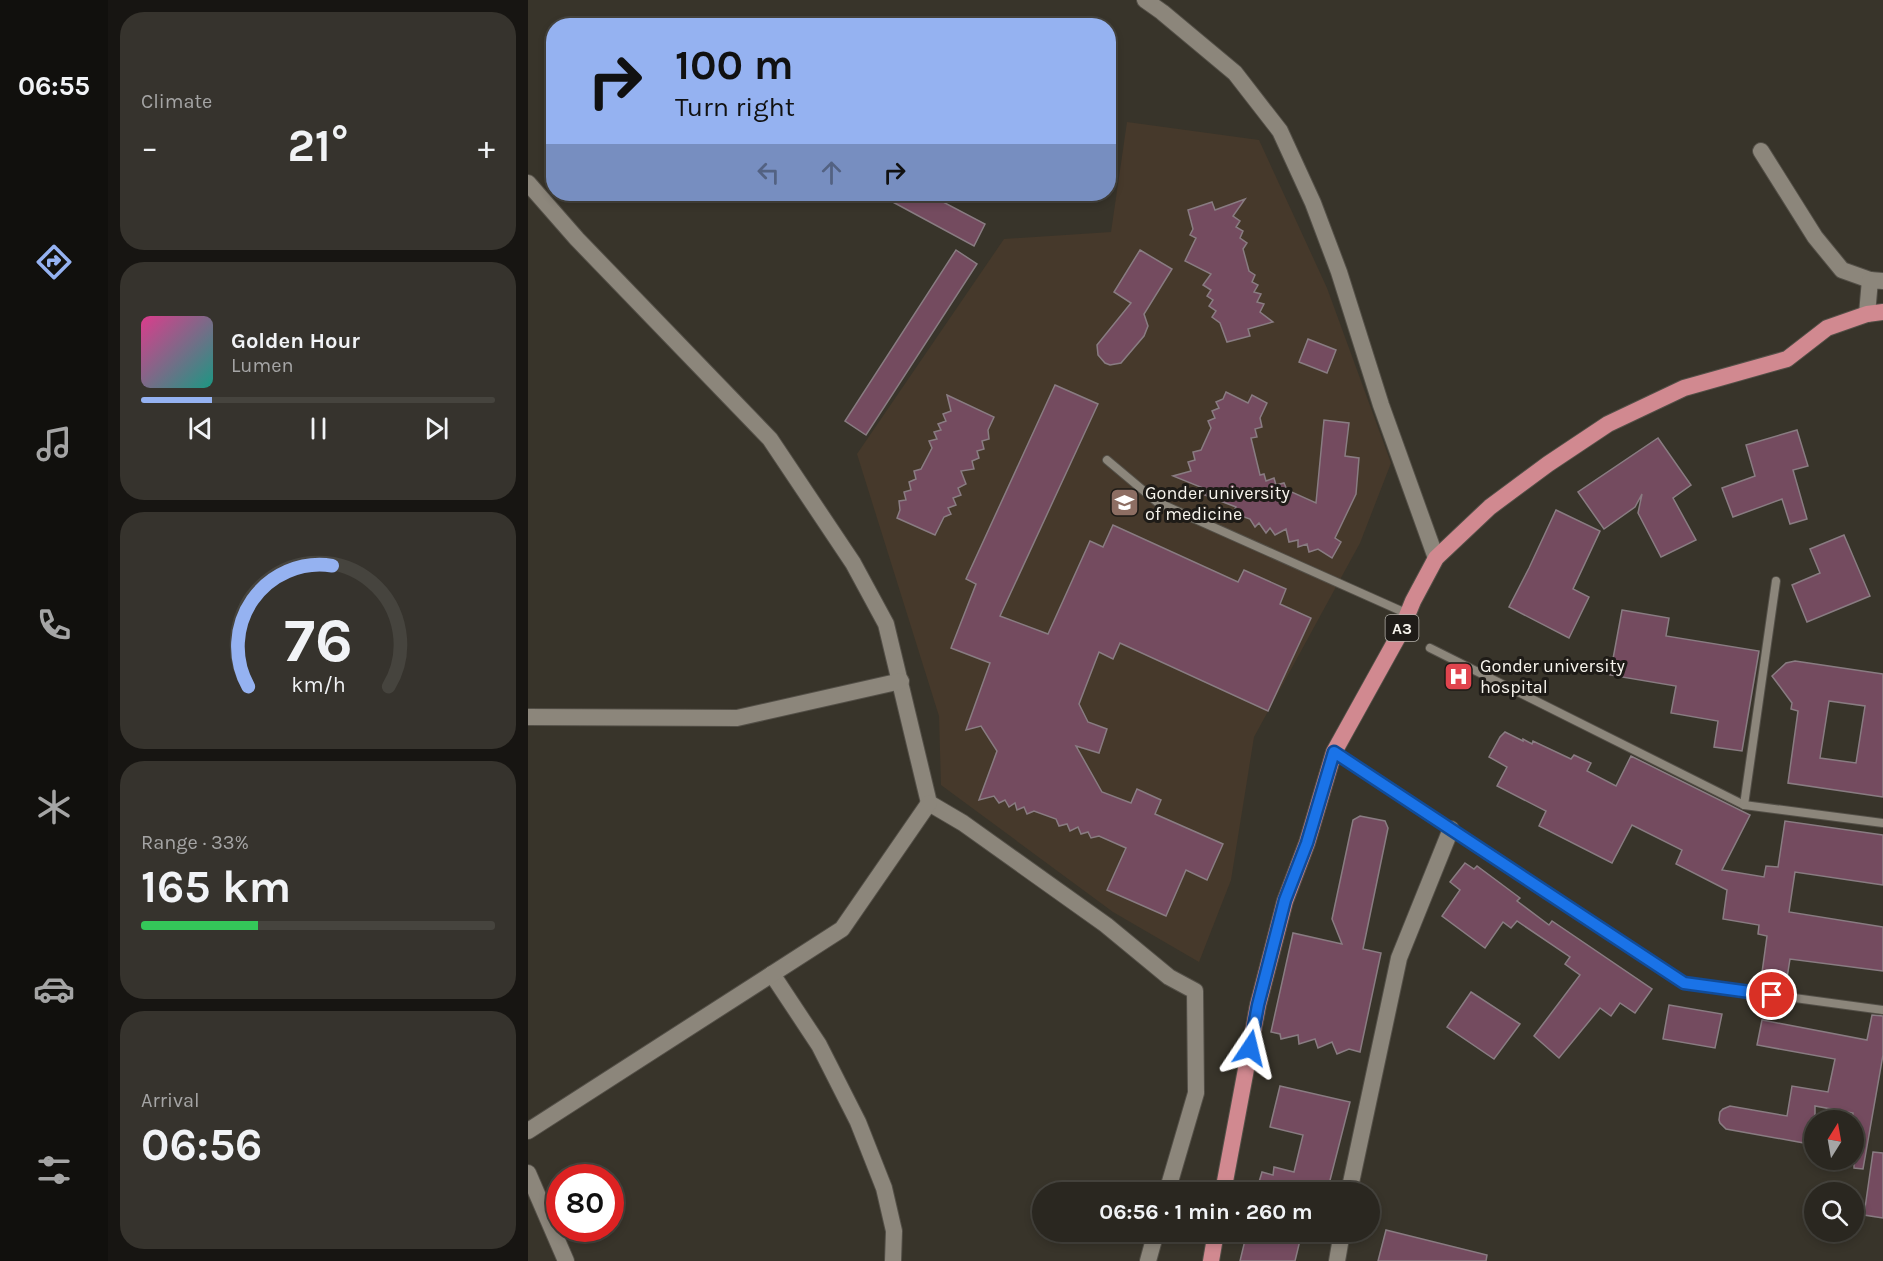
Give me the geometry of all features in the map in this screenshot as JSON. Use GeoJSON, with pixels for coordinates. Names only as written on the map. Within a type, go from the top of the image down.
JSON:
{"type":"FeatureCollection","features":[{"type":"Feature","properties":{"kind":"highway","name":"A3"},"geometry":{"type":"LineString","coordinates":[[1225,1182],[1258,1005],[1285,900],[1307,843],[1334,752],[1400,633],[1436,558],[1490,507],[1548,464],[1608,424],[1684,388],[1787,359],[1827,328],[1875,313]]}},
{"type":"Feature","properties":{"kind":"highway"},"geometry":{"type":"LineString","coordinates":[[1211,1261],[1214,1242]]}},
{"type":"Feature","properties":{"kind":"street"},"geometry":{"type":"LineString","coordinates":[[1145,0],[1235,73],[1280,131],[1313,203],[1339,272],[1381,405],[1436,558]]}},
{"type":"Feature","properties":{"kind":"street"},"geometry":{"type":"LineString","coordinates":[[1761,151],[1815,237],[1842,270],[1876,280],[1875,313]]}},
{"type":"Feature","properties":{"kind":"street"},"geometry":{"type":"LineString","coordinates":[[528,183],[577,239],[770,439],[853,563],[886,624],[929,803],[963,823],[1106,925],[1169,977],[1195,991],[1196,1093],[1170,1182]]}},
{"type":"Feature","properties":{"kind":"street"},"geometry":{"type":"LineString","coordinates":[[528,717],[737,718],[901,681]]}},
{"type":"Feature","properties":{"kind":"street"},"geometry":{"type":"LineString","coordinates":[[528,1131],[842,929],[929,803]]}},
{"type":"Feature","properties":{"kind":"street"},"geometry":{"type":"LineString","coordinates":[[1351,1182],[1399,958],[1450,829]]}},
{"type":"Feature","properties":{"kind":"street"},"geometry":{"type":"LineString","coordinates":[[772,974],[819,1045],[858,1122],[884,1188],[894,1231],[893,1261]]}},
{"type":"Feature","properties":{"kind":"street"},"geometry":{"type":"LineString","coordinates":[[528,1173],[561,1258]]}},
{"type":"Feature","properties":{"kind":"street"},"geometry":{"type":"LineString","coordinates":[[1148,1261],[1153,1242]]}},
{"type":"Feature","properties":{"kind":"street"},"geometry":{"type":"LineString","coordinates":[[1337,1261],[1340,1242]]}},
{"type":"Feature","properties":{"kind":"lane"},"geometry":{"type":"LineString","coordinates":[[1107,460],[1157,502],[1408,614]]}},
{"type":"Feature","properties":{"kind":"lane"},"geometry":{"type":"LineString","coordinates":[[1744,805],[1776,581]]}},
{"type":"Feature","properties":{"kind":"lane"},"geometry":{"type":"LineString","coordinates":[[1430,648],[1744,805],[1883,823]]}},
{"type":"Feature","properties":{"kind":"lane"},"geometry":{"type":"LineString","coordinates":[[1334,752],[1684,983],[1883,1010]]}},
{"type":"Feature","properties":{"kind":"shaded area","name":"Gonder university of medicine"},"geometry":{"type":"Polygon","coordinates":[[[1127,122],[1259,140],[1327,288],[1391,463],[1360,543],[1254,737],[1231,880],[1199,962],[1113,912],[941,785],[939,716],[857,454],[1004,239],[1111,232],[1127,122]]]}},
{"type":"Feature","properties":{"kind":"building"},"geometry":{"type":"Polygon","coordinates":[[[1245,199],[1233,216],[1240,221],[1236,227],[1243,231],[1240,238],[1247,243],[1243,249],[1249,271],[1255,275],[1252,282],[1258,285],[1254,292],[1261,294],[1257,302],[1264,304],[1260,312],[1273,322],[1248,329],[1250,336],[1227,342],[1220,323],[1212,317],[1216,311],[1209,306],[1213,300],[1207,296],[1211,290],[1203,285],[1211,274],[1185,261],[1196,238],[1190,235],[1193,229],[1188,210],[1212,202],[1215,210],[1245,199]]]}},
{"type":"Feature","properties":{"kind":"building"},"geometry":{"type":"Polygon","coordinates":[[[891,201],[941,201],[985,224],[974,246],[891,201]]]}},
{"type":"Feature","properties":{"kind":"building"},"geometry":{"type":"Polygon","coordinates":[[[956,250],[977,264],[866,435],[845,421],[956,250]]]}},
{"type":"Feature","properties":{"kind":"building"},"geometry":{"type":"Polygon","coordinates":[[[1140,250],[1172,269],[1144,314],[1148,326],[1144,336],[1121,363],[1110,365],[1098,355],[1097,345],[1131,303],[1114,292],[1140,250]]]}},
{"type":"Feature","properties":{"kind":"building"},"geometry":{"type":"Polygon","coordinates":[[[1308,339],[1336,350],[1327,373],[1299,362],[1308,339]]]}},
{"type":"Feature","properties":{"kind":"building"},"geometry":{"type":"Polygon","coordinates":[[[1055,385],[1098,404],[1000,616],[1048,634],[1090,541],[1103,547],[1113,525],[1238,582],[1244,570],[1286,589],[1280,604],[1311,618],[1268,711],[1120,643],[1113,659],[1099,652],[1079,704],[1088,722],[1107,729],[1099,753],[1076,746],[1102,792],[1131,803],[1137,789],[1161,800],[1155,814],[1223,844],[1207,880],[1186,870],[1166,916],[1107,890],[1126,848],[1099,836],[1091,838],[1088,832],[1081,834],[1078,827],[1070,831],[1067,824],[1059,826],[1056,819],[1034,811],[1027,814],[1024,807],[1017,810],[1015,803],[1009,807],[1005,800],[999,803],[994,796],[979,800],[997,751],[981,726],[966,730],[990,663],[951,648],[976,584],[966,579],[1055,385]]]}},
{"type":"Feature","properties":{"kind":"building"},"geometry":{"type":"Polygon","coordinates":[[[1226,392],[1248,403],[1252,395],[1267,403],[1260,418],[1262,427],[1255,429],[1257,437],[1251,438],[1260,475],[1264,474],[1266,481],[1274,478],[1276,485],[1284,483],[1287,490],[1316,503],[1324,420],[1349,423],[1345,456],[1359,458],[1356,494],[1335,538],[1341,542],[1332,558],[1318,549],[1309,552],[1307,544],[1298,547],[1298,540],[1289,542],[1286,529],[1275,535],[1270,528],[1266,533],[1259,523],[1255,527],[1250,519],[1233,513],[1236,507],[1205,495],[1208,490],[1173,476],[1191,471],[1188,462],[1195,460],[1193,452],[1201,450],[1211,428],[1208,421],[1215,418],[1212,411],[1219,408],[1216,402],[1223,399],[1226,392]]]}},
{"type":"Feature","properties":{"kind":"building"},"geometry":{"type":"Polygon","coordinates":[[[947,395],[994,417],[988,430],[989,439],[982,441],[984,449],[977,451],[979,458],[972,461],[974,469],[961,471],[966,484],[958,488],[961,495],[953,498],[956,505],[948,508],[951,514],[944,517],[935,535],[897,518],[900,510],[899,501],[906,500],[904,492],[911,490],[909,482],[916,479],[914,471],[921,469],[932,448],[929,441],[937,439],[934,432],[941,430],[938,424],[946,421],[943,414],[951,411],[947,395]]]}},
{"type":"Feature","properties":{"kind":"building"},"geometry":{"type":"Polygon","coordinates":[[[1797,430],[1808,466],[1793,470],[1807,519],[1790,524],[1782,499],[1733,517],[1722,488],[1755,476],[1746,445],[1797,430]]]}},
{"type":"Feature","properties":{"kind":"building"},"geometry":{"type":"Polygon","coordinates":[[[1658,438],[1691,485],[1673,498],[1696,540],[1661,557],[1638,513],[1642,494],[1635,507],[1604,529],[1578,492],[1658,438]]]}},
{"type":"Feature","properties":{"kind":"building"},"geometry":{"type":"Polygon","coordinates":[[[1556,510],[1600,531],[1573,589],[1589,597],[1569,638],[1509,607],[1556,510]]]}},
{"type":"Feature","properties":{"kind":"building"},"geometry":{"type":"Polygon","coordinates":[[[1844,535],[1870,596],[1807,622],[1792,585],[1820,573],[1810,549],[1844,535]]]}},
{"type":"Feature","properties":{"kind":"building"},"geometry":{"type":"Polygon","coordinates":[[[1622,610],[1669,618],[1666,636],[1759,651],[1742,751],[1714,747],[1718,721],[1671,713],[1676,686],[1610,675],[1622,610]]]}},
{"type":"Feature","properties":{"kind":"building"},"geometry":{"type":"Polygon","coordinates":[[[1795,661],[1883,674],[1883,797],[1788,783],[1798,711],[1791,709],[1792,703],[1772,676],[1786,663],[1795,661]],[[1829,701],[1820,758],[1856,763],[1865,706],[1829,701]]]}},
{"type":"Feature","properties":{"kind":"building"},"geometry":{"type":"Polygon","coordinates":[[[1505,732],[1532,744],[1533,741],[1571,759],[1574,755],[1591,763],[1587,771],[1616,786],[1631,756],[1750,815],[1722,870],[1764,877],[1766,866],[1778,867],[1785,821],[1883,835],[1883,885],[1795,872],[1789,912],[1883,927],[1883,971],[1790,959],[1786,984],[1761,980],[1767,936],[1758,934],[1759,925],[1723,919],[1727,890],[1676,864],[1682,850],[1632,825],[1612,863],[1539,826],[1546,811],[1497,786],[1507,767],[1489,757],[1505,732]]]}},
{"type":"Feature","properties":{"kind":"building"},"geometry":{"type":"Polygon","coordinates":[[[1360,816],[1385,821],[1388,828],[1363,949],[1381,953],[1360,1052],[1349,1049],[1337,1054],[1332,1042],[1318,1048],[1315,1039],[1299,1044],[1298,1035],[1281,1039],[1280,1034],[1271,1032],[1293,933],[1342,944],[1332,919],[1353,820],[1360,816]]]}},
{"type":"Feature","properties":{"kind":"building"},"geometry":{"type":"Polygon","coordinates":[[[1465,863],[1474,869],[1477,866],[1520,898],[1517,901],[1549,925],[1552,921],[1652,989],[1635,1013],[1620,1003],[1611,1016],[1600,1008],[1559,1058],[1534,1036],[1580,975],[1565,964],[1570,957],[1517,921],[1511,928],[1503,922],[1485,948],[1442,916],[1460,890],[1450,882],[1465,863]]]}},
{"type":"Feature","properties":{"kind":"building"},"geometry":{"type":"Polygon","coordinates":[[[1471,992],[1520,1024],[1494,1059],[1447,1027],[1471,992]]]}},
{"type":"Feature","properties":{"kind":"building"},"geometry":{"type":"Polygon","coordinates":[[[1669,1005],[1722,1014],[1715,1048],[1663,1039],[1669,1005]]]}},
{"type":"Feature","properties":{"kind":"building"},"geometry":{"type":"Polygon","coordinates":[[[1872,1015],[1883,1016],[1883,1055],[1864,1163],[1864,1110],[1837,1110],[1815,1106],[1815,1110],[1804,1110],[1804,1143],[1726,1129],[1720,1123],[1720,1112],[1730,1106],[1787,1116],[1792,1086],[1828,1092],[1835,1059],[1757,1045],[1762,1020],[1867,1040],[1872,1015]]]}},
{"type":"Feature","properties":{"kind":"building"},"geometry":{"type":"Polygon","coordinates":[[[1280,1086],[1350,1102],[1330,1182],[1259,1182],[1262,1172],[1273,1175],[1274,1167],[1294,1172],[1303,1135],[1270,1127],[1280,1086]]]}},
{"type":"Feature","properties":{"kind":"building"},"geometry":{"type":"Polygon","coordinates":[[[1873,1152],[1883,1153],[1883,1218],[1864,1215],[1873,1152]]]}},
{"type":"Feature","properties":{"kind":"building"},"geometry":{"type":"Polygon","coordinates":[[[1386,1230],[1487,1255],[1486,1261],[1378,1261],[1386,1230]]]}},
{"type":"Feature","properties":{"kind":"building"},"geometry":{"type":"Polygon","coordinates":[[[1245,1242],[1300,1242],[1295,1261],[1240,1261],[1245,1242]]]}},
{"type":"Feature","properties":{"kind":"place","name":"Gonder university of medicine"},"geometry":{"type":"Point","coordinates":[1124,503]}},
{"type":"Feature","properties":{"kind":"place","name":"Gonder university hospital"},"geometry":{"type":"Point","coordinates":[1459,676]}},
{"type":"Feature","properties":{"kind":"route"},"geometry":{"type":"LineString","coordinates":[[1250,1048],[1258,1005],[1285,900],[1307,843],[1334,752],[1684,983],[1772,995]]}}]}
